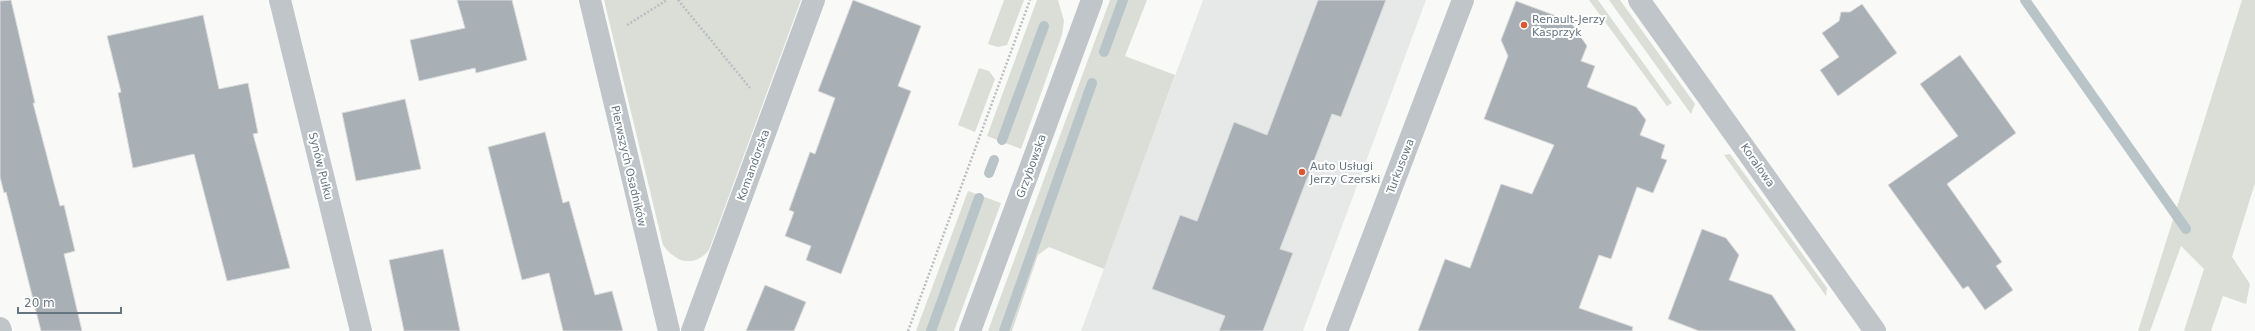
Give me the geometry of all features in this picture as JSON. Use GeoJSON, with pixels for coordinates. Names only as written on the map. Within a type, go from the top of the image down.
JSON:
{"type":"FeatureCollection","features":[{"type":"Feature","properties":{"kind":"street","name":"Synów Pułku"},"geometry":{"type":"LineString","coordinates":[[280,0],[361,331]]}},
{"type":"Feature","properties":{"kind":"street","name":"Pierwszych Osadników"},"geometry":{"type":"LineString","coordinates":[[590,0],[669,331]]}},
{"type":"Feature","properties":{"kind":"street","name":"Komandorska"},"geometry":{"type":"LineString","coordinates":[[692,331],[814,0]]}},
{"type":"Feature","properties":{"kind":"street","name":"Grzybowska"},"geometry":{"type":"LineString","coordinates":[[970,331],[1092,0]]}},
{"type":"Feature","properties":{"kind":"street","name":"Turkusowa"},"geometry":{"type":"LineString","coordinates":[[1337,331],[1463,0]]}},
{"type":"Feature","properties":{"kind":"street","name":"Koralowa"},"geometry":{"type":"LineString","coordinates":[[1639,0],[1875,331]]}},
{"type":"Feature","properties":{"kind":"path"},"geometry":{"type":"LineString","coordinates":[[599,35],[618,31],[667,0]]}},
{"type":"Feature","properties":{"kind":"path"},"geometry":{"type":"LineString","coordinates":[[678,0],[763,103],[773,111]]}},
{"type":"Feature","properties":{"kind":"path"},"geometry":{"type":"LineString","coordinates":[[908,331],[1030,0]]}},
{"type":"Feature","properties":{"kind":"shaded area"},"geometry":{"type":"Polygon","coordinates":[[[604,0],[801,0],[709,250],[697,259],[685,261],[679,259],[668,251],[663,245],[604,0]]]}},
{"type":"Feature","properties":{"kind":"shaded area"},"geometry":{"type":"Polygon","coordinates":[[[1004,0],[1024,0],[1007,45],[998,47],[988,44],[1004,0]]]}},
{"type":"Feature","properties":{"kind":"shaded area"},"geometry":{"type":"Polygon","coordinates":[[[1037,0],[1058,0],[1064,21],[1062,35],[1021,149],[987,136],[1037,0]]]}},
{"type":"Feature","properties":{"kind":"shaded area"},"geometry":{"type":"Polygon","coordinates":[[[1110,0],[1147,0],[1125,56],[1175,75],[1104,269],[1049,247],[1038,255],[1012,331],[988,331],[1110,0]]]}},
{"type":"Feature","properties":{"kind":"shaded area"},"geometry":{"type":"Polygon","coordinates":[[[1203,0],[1426,0],[1303,331],[1081,331],[1203,0]]]}},
{"type":"Feature","properties":{"kind":"shaded area"},"geometry":{"type":"Polygon","coordinates":[[[1589,0],[1598,0],[1672,103],[1667,106],[1589,0]]]}},
{"type":"Feature","properties":{"kind":"shaded area"},"geometry":{"type":"Polygon","coordinates":[[[1609,0],[1620,0],[1695,104],[1691,114],[1609,0]]]}},
{"type":"Feature","properties":{"kind":"shaded area"},"geometry":{"type":"Polygon","coordinates":[[[2242,0],[2255,0],[2255,183],[2232,257],[2250,284],[2246,304],[2223,296],[2211,331],[2184,331],[2204,269],[2181,246],[2150,331],[2138,331],[2242,0]]]}},
{"type":"Feature","properties":{"kind":"shaded area"},"geometry":{"type":"Polygon","coordinates":[[[979,68],[989,71],[995,79],[975,132],[958,125],[979,68]]]}},
{"type":"Feature","properties":{"kind":"shaded area"},"geometry":{"type":"Polygon","coordinates":[[[1730,154],[1827,288],[1826,296],[1724,155],[1730,154]]]}},
{"type":"Feature","properties":{"kind":"shaded area"},"geometry":{"type":"Polygon","coordinates":[[[968,191],[1001,203],[954,331],[916,331],[968,191]]]}},
{"type":"Feature","properties":{"kind":"building"},"geometry":{"type":"Polygon","coordinates":[[[11,0],[35,103],[33,103],[60,206],[64,205],[75,251],[64,254],[82,331],[41,331],[6,192],[4,193],[0,177],[0,1],[11,0]]]}},
{"type":"Feature","properties":{"kind":"building"},"geometry":{"type":"Polygon","coordinates":[[[457,0],[512,0],[527,60],[476,73],[475,68],[419,81],[410,40],[465,28],[457,0]]]}},
{"type":"Feature","properties":{"kind":"building"},"geometry":{"type":"Polygon","coordinates":[[[853,0],[921,26],[898,86],[911,91],[841,274],[806,260],[811,246],[785,236],[794,212],[789,210],[810,152],[815,154],[835,98],[818,91],[853,0]]]}},
{"type":"Feature","properties":{"kind":"building"},"geometry":{"type":"Polygon","coordinates":[[[1318,0],[1386,0],[1341,117],[1332,114],[1280,249],[1293,253],[1263,331],[1219,331],[1225,316],[1152,289],[1180,215],[1197,221],[1234,122],[1267,135],[1318,0]]]}},
{"type":"Feature","properties":{"kind":"building"},"geometry":{"type":"Polygon","coordinates":[[[1516,1],[1570,21],[1587,46],[1581,61],[1595,66],[1587,87],[1636,107],[1646,120],[1640,135],[1665,145],[1661,158],[1667,160],[1653,193],[1637,187],[1611,259],[1599,255],[1579,308],[1633,327],[1632,331],[1418,331],[1445,259],[1470,268],[1501,184],[1532,194],[1554,145],[1484,119],[1508,56],[1501,40],[1516,1]]]}},
{"type":"Feature","properties":{"kind":"building"},"geometry":{"type":"Polygon","coordinates":[[[1862,4],[1897,53],[1838,96],[1820,70],[1839,57],[1822,33],[1839,21],[1841,12],[1850,12],[1862,4]]]}},
{"type":"Feature","properties":{"kind":"building"},"geometry":{"type":"Polygon","coordinates":[[[203,15],[219,89],[248,83],[258,133],[253,134],[290,268],[227,281],[194,154],[133,168],[118,93],[121,92],[107,36],[203,15]]]}},
{"type":"Feature","properties":{"kind":"building"},"geometry":{"type":"Polygon","coordinates":[[[1960,55],[2016,133],[1947,184],[2002,262],[1996,266],[2013,290],[1985,310],[1968,286],[1963,289],[1888,185],[1958,136],[1920,84],[1960,55]]]}},
{"type":"Feature","properties":{"kind":"building"},"geometry":{"type":"Polygon","coordinates":[[[405,99],[421,169],[356,181],[342,113],[405,99]]]}},
{"type":"Feature","properties":{"kind":"building"},"geometry":{"type":"Polygon","coordinates":[[[545,132],[563,203],[569,201],[595,295],[612,291],[623,331],[563,331],[549,273],[522,280],[488,147],[545,132]]]}},
{"type":"Feature","properties":{"kind":"building"},"geometry":{"type":"Polygon","coordinates":[[[1702,229],[1726,238],[1739,255],[1729,280],[1772,295],[1796,331],[1699,331],[1668,319],[1702,229]]]}},
{"type":"Feature","properties":{"kind":"building"},"geometry":{"type":"Polygon","coordinates":[[[443,249],[460,331],[404,331],[389,260],[443,249]]]}},
{"type":"Feature","properties":{"kind":"building"},"geometry":{"type":"Polygon","coordinates":[[[765,285],[806,302],[794,331],[746,331],[765,285]]]}},
{"type":"Feature","properties":{"kind":"waterway"},"geometry":{"type":"LineString","coordinates":[[1104,52],[1123,0]]}},
{"type":"Feature","properties":{"kind":"waterway"},"geometry":{"type":"LineString","coordinates":[[2025,0],[2186,229]]}},
{"type":"Feature","properties":{"kind":"waterway"},"geometry":{"type":"LineString","coordinates":[[1002,140],[1044,26]]}},
{"type":"Feature","properties":{"kind":"waterway"},"geometry":{"type":"LineString","coordinates":[[1004,331],[1092,83]]}},
{"type":"Feature","properties":{"kind":"waterway"},"geometry":{"type":"LineString","coordinates":[[989,173],[994,160]]}},
{"type":"Feature","properties":{"kind":"waterway"},"geometry":{"type":"LineString","coordinates":[[931,331],[979,198]]}},
{"type":"Feature","properties":{"kind":"place","name":"Renault-Jerzy Kasprzyk"},"geometry":{"type":"Point","coordinates":[1524,25]}},
{"type":"Feature","properties":{"kind":"place","name":"Auto Usługi Jerzy Czerski"},"geometry":{"type":"Point","coordinates":[1302,172]}}]}
